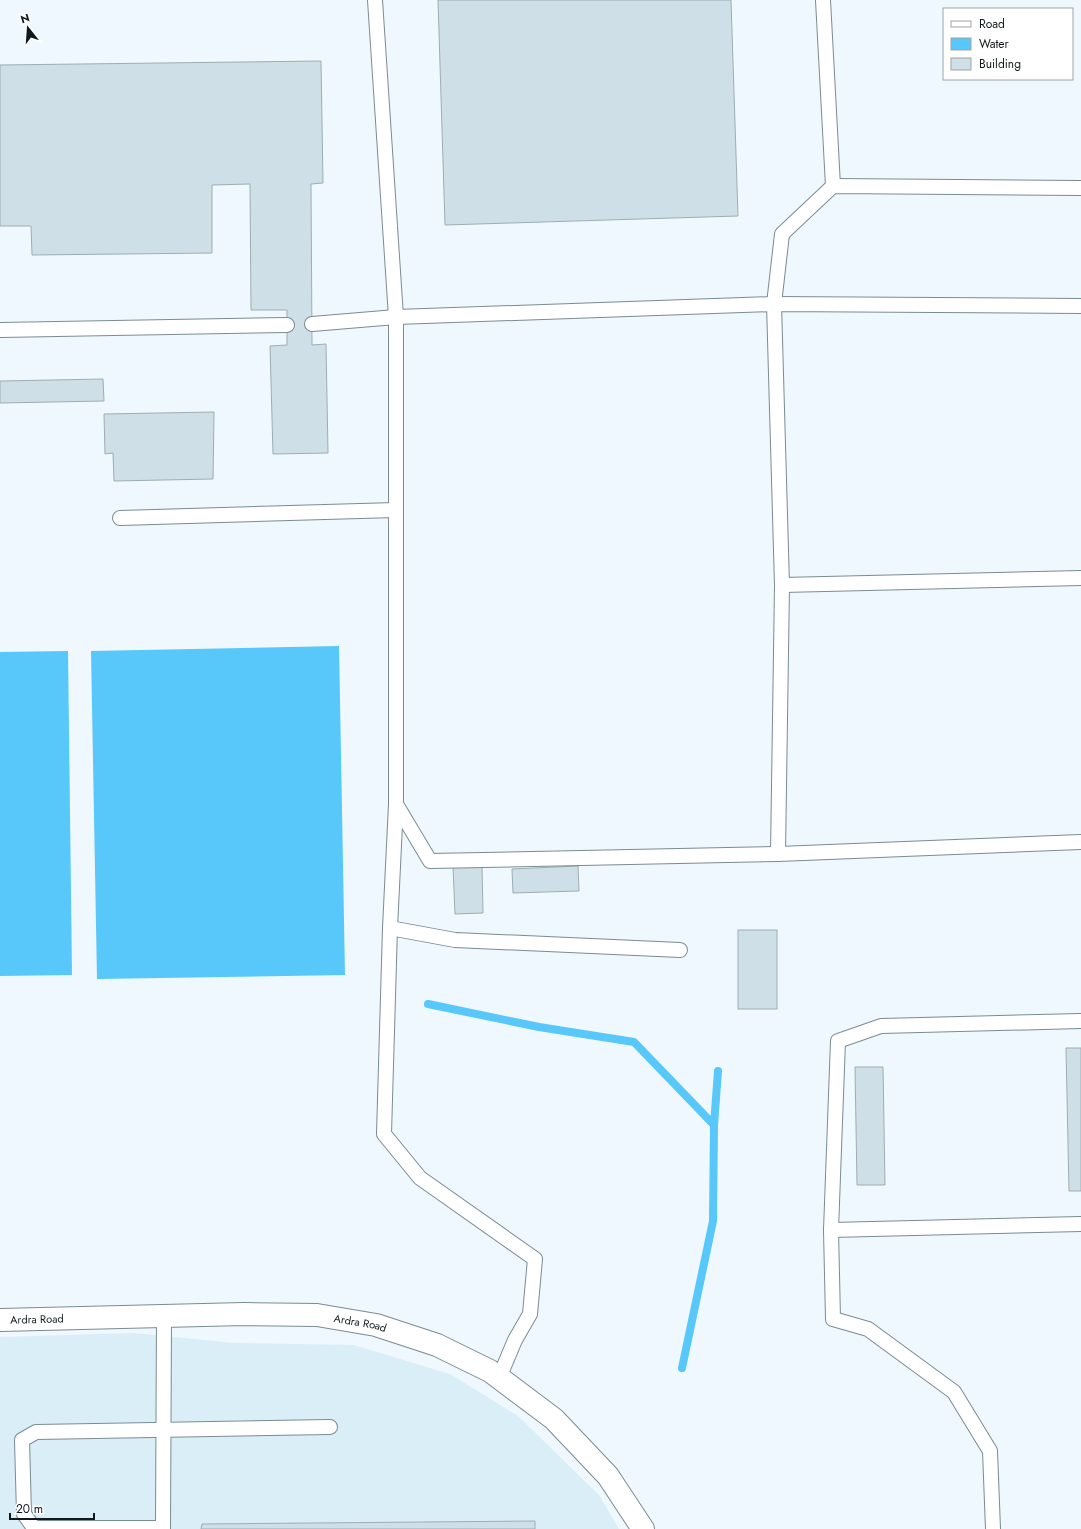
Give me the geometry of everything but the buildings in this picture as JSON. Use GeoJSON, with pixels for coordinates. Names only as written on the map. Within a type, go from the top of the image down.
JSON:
{"type":"FeatureCollection","features":[{"type":"Feature","properties":{"kind":"street","name":"Ardra Road"},"geometry":{"type":"LineString","coordinates":[[0,1320],[244,1314],[317,1316],[376,1325],[437,1345],[490,1371],[554,1419],[608,1476],[643,1529]]}},
{"type":"Feature","properties":{"kind":"lane"},"geometry":{"type":"LineString","coordinates":[[375,0],[396,317],[396,804],[390,928],[384,1134],[420,1178],[535,1259],[530,1314],[515,1340],[500,1378]]}},
{"type":"Feature","properties":{"kind":"lane"},"geometry":{"type":"LineString","coordinates":[[823,0],[832,186]]}},
{"type":"Feature","properties":{"kind":"lane"},"geometry":{"type":"LineString","coordinates":[[778,854],[782,585],[774,304],[782,234],[832,186],[1081,188]]}},
{"type":"Feature","properties":{"kind":"lane"},"geometry":{"type":"LineString","coordinates":[[312,324],[396,317],[774,304],[1081,306]]}},
{"type":"Feature","properties":{"kind":"lane"},"geometry":{"type":"LineString","coordinates":[[0,330],[287,324]]}},
{"type":"Feature","properties":{"kind":"lane"},"geometry":{"type":"LineString","coordinates":[[120,518],[396,510]]}},
{"type":"Feature","properties":{"kind":"lane"},"geometry":{"type":"LineString","coordinates":[[782,585],[1081,578]]}},
{"type":"Feature","properties":{"kind":"lane"},"geometry":{"type":"LineString","coordinates":[[396,804],[430,861],[778,854],[1081,842]]}},
{"type":"Feature","properties":{"kind":"lane"},"geometry":{"type":"LineString","coordinates":[[390,928],[455,940],[680,950]]}},
{"type":"Feature","properties":{"kind":"lane"},"geometry":{"type":"LineString","coordinates":[[992,1529],[990,1451],[954,1392],[868,1329],[832,1319],[831,1230],[838,1041],[881,1026],[1081,1021]]}},
{"type":"Feature","properties":{"kind":"lane"},"geometry":{"type":"LineString","coordinates":[[831,1230],[1081,1224]]}},
{"type":"Feature","properties":{"kind":"lane"},"geometry":{"type":"LineString","coordinates":[[164,1316],[165,1431],[163,1528],[34,1528],[24,1514],[22,1440],[36,1432],[165,1431],[330,1427]]}},
{"type":"Feature","properties":{"kind":"shaded area"},"geometry":{"type":"Polygon","coordinates":[[[134,1333],[235,1343],[354,1345],[450,1374],[518,1416],[599,1495],[619,1529],[0,1529],[0,1337],[134,1333]]]}},
{"type":"Feature","properties":{"kind":"water"},"geometry":{"type":"Polygon","coordinates":[[[339,646],[345,975],[97,979],[91,651],[339,646]]]}},
{"type":"Feature","properties":{"kind":"water"},"geometry":{"type":"Polygon","coordinates":[[[68,651],[72,975],[0,976],[0,652],[68,651]]]}},
{"type":"Feature","properties":{"kind":"waterway"},"geometry":{"type":"LineString","coordinates":[[428,1004],[539,1027],[634,1042],[714,1125],[713,1221],[682,1368]]}},
{"type":"Feature","properties":{"kind":"waterway"},"geometry":{"type":"LineString","coordinates":[[714,1125],[718,1071]]}}]}
